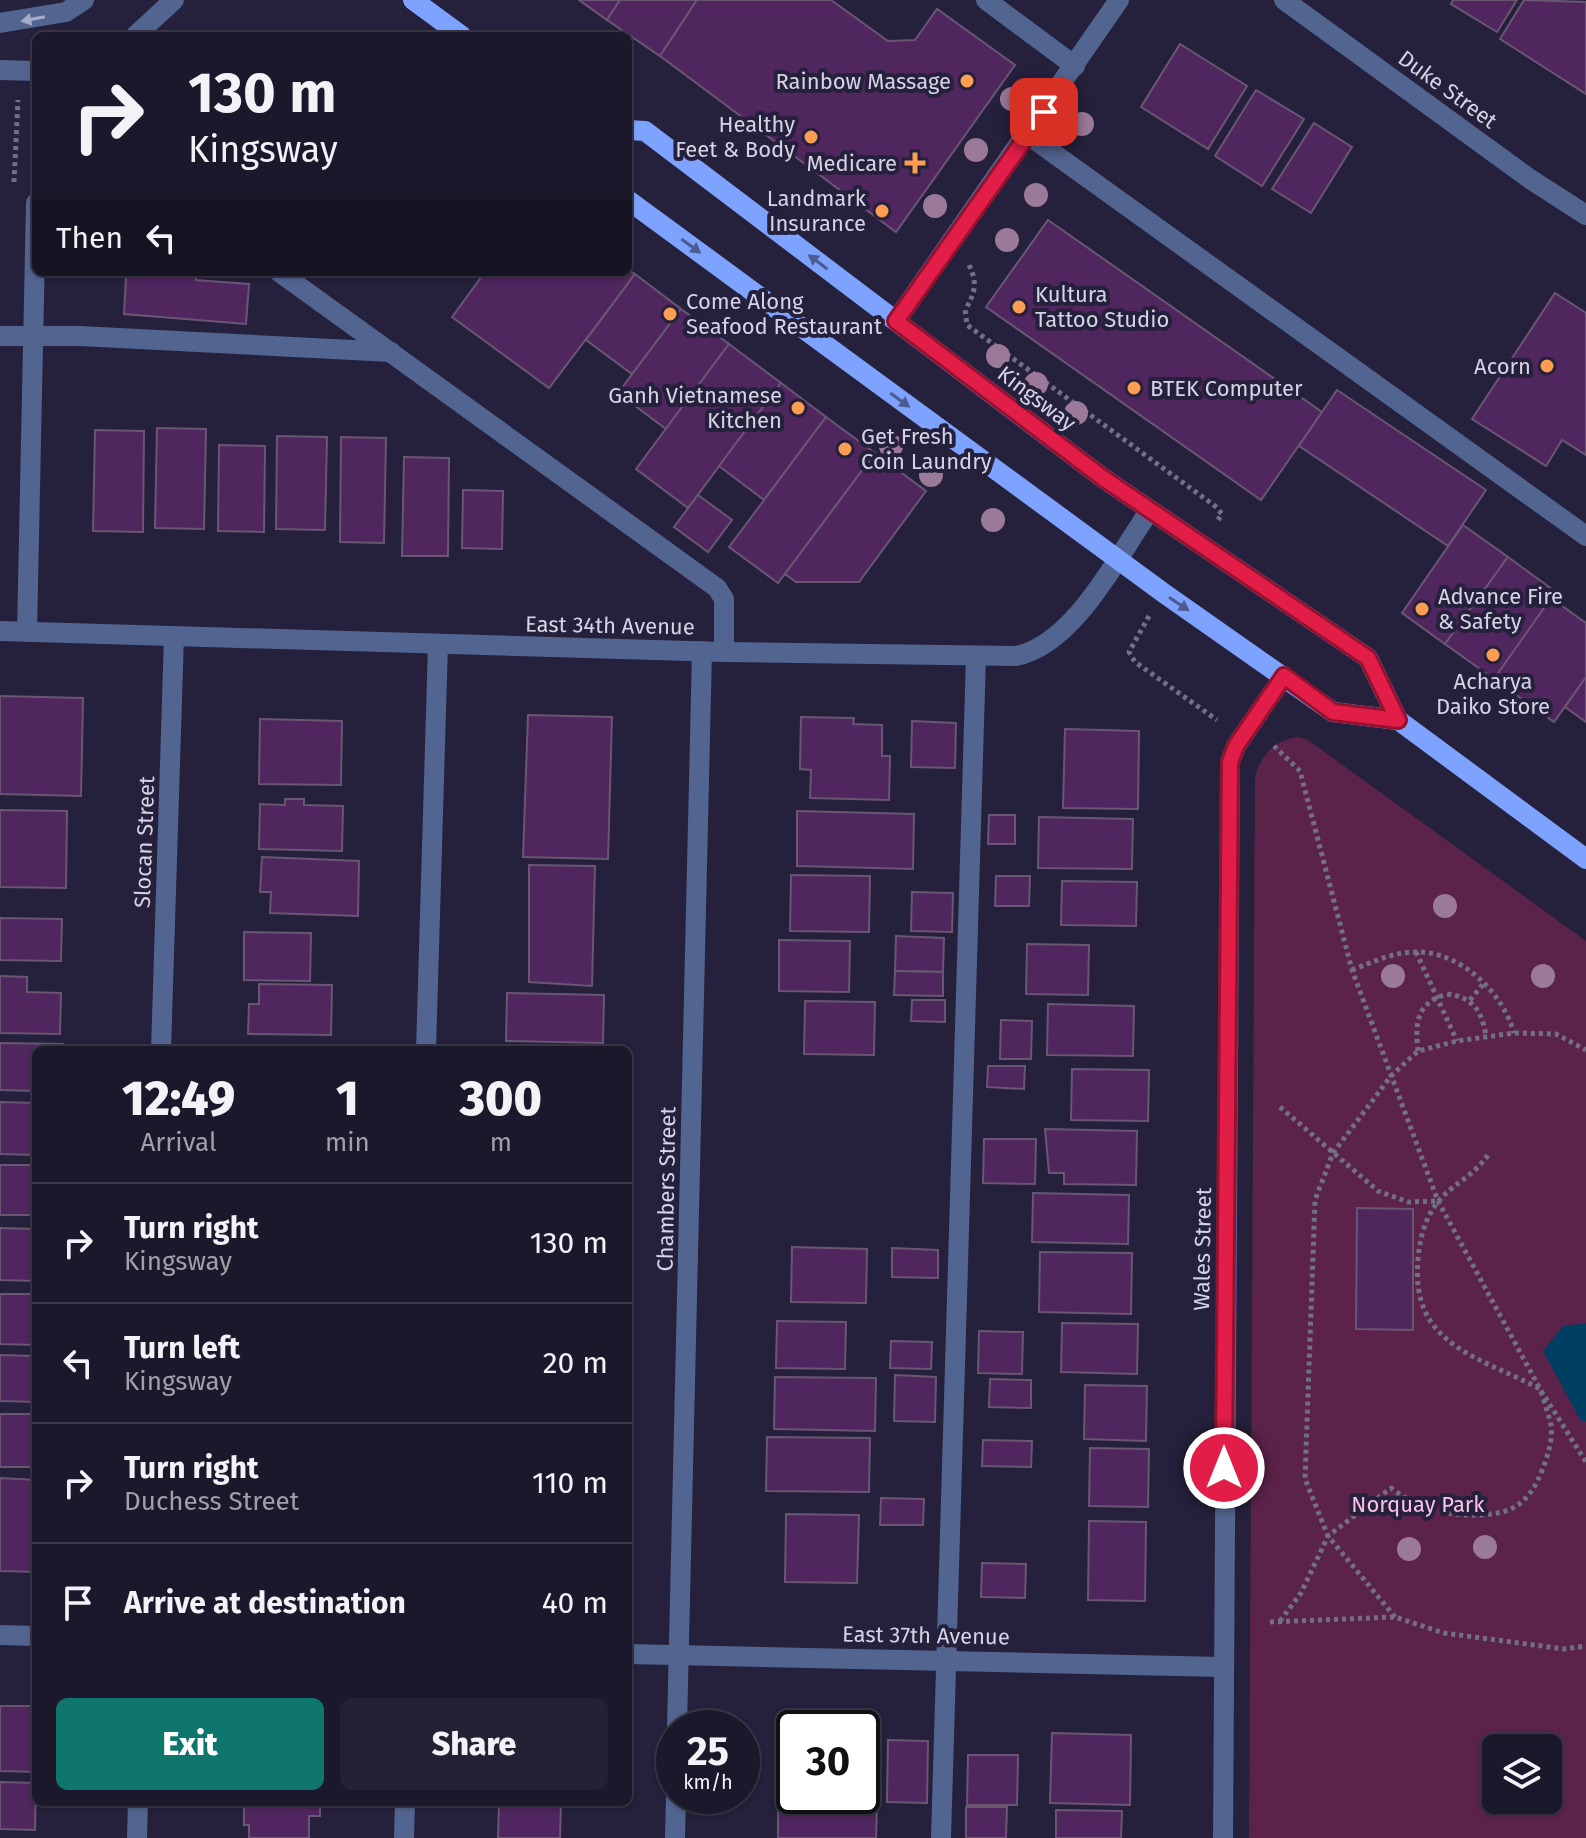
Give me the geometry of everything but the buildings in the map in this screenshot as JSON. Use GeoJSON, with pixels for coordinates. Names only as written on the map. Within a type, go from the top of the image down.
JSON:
{"type":"FeatureCollection","features":[{"type":"Feature","properties":{"kind":"main road"},"geometry":{"type":"LineString","coordinates":[[413,0],[457,32]]}},
{"type":"Feature","properties":{"kind":"main road","name":"Kingsway"},"geometry":{"type":"LineString","coordinates":[[632,130],[645,131],[1150,510],[1368,658],[1398,720],[1586,859]]}},
{"type":"Feature","properties":{"kind":"main road","name":"Kingsway"},"geometry":{"type":"LineString","coordinates":[[632,203],[1116,559],[1333,712],[1398,720]]}},
{"type":"Feature","properties":{"kind":"street"},"geometry":{"type":"LineString","coordinates":[[0,23],[66,12],[84,0]]}},
{"type":"Feature","properties":{"kind":"street"},"geometry":{"type":"LineString","coordinates":[[139,32],[174,0]]}},
{"type":"Feature","properties":{"kind":"street"},"geometry":{"type":"LineString","coordinates":[[986,0],[1075,66]]}},
{"type":"Feature","properties":{"kind":"street"},"geometry":{"type":"LineString","coordinates":[[896,321],[1119,0]]}},
{"type":"Feature","properties":{"kind":"street","name":"Duke Street"},"geometry":{"type":"LineString","coordinates":[[1284,0],[1530,179],[1586,215]]}},
{"type":"Feature","properties":{"kind":"street"},"geometry":{"type":"LineString","coordinates":[[0,70],[32,71]]}},
{"type":"Feature","properties":{"kind":"street"},"geometry":{"type":"LineString","coordinates":[[1028,135],[1586,536]]}},
{"type":"Feature","properties":{"kind":"street"},"geometry":{"type":"LineString","coordinates":[[27,632],[34,276]]}},
{"type":"Feature","properties":{"kind":"street"},"geometry":{"type":"LineString","coordinates":[[285,276],[717,588],[724,599],[724,652]]}},
{"type":"Feature","properties":{"kind":"street"},"geometry":{"type":"LineString","coordinates":[[0,336],[391,352]]}},
{"type":"Feature","properties":{"kind":"street","name":"East 34th Avenue"},"geometry":{"type":"LineString","coordinates":[[0,631],[724,652],[1016,656],[1045,647],[1074,618],[1150,510]]}},
{"type":"Feature","properties":{"kind":"street","name":"Slocan Street"},"geometry":{"type":"LineString","coordinates":[[161,1046],[174,636]]}},
{"type":"Feature","properties":{"kind":"street"},"geometry":{"type":"LineString","coordinates":[[426,1046],[438,644]]}},
{"type":"Feature","properties":{"kind":"street","name":"Chambers Street"},"geometry":{"type":"LineString","coordinates":[[678,1710],[702,651]]}},
{"type":"Feature","properties":{"kind":"street"},"geometry":{"type":"LineString","coordinates":[[941,1838],[976,656]]}},
{"type":"Feature","properties":{"kind":"street","name":"Wales Street"},"geometry":{"type":"LineString","coordinates":[[1223,1838],[1230,762],[1236,746],[1284,676]]}},
{"type":"Feature","properties":{"kind":"street"},"geometry":{"type":"LineString","coordinates":[[0,1635],[32,1636]]}},
{"type":"Feature","properties":{"kind":"street","name":"East 37th Avenue"},"geometry":{"type":"LineString","coordinates":[[632,1654],[1223,1667]]}},
{"type":"Feature","properties":{"kind":"street"},"geometry":{"type":"LineString","coordinates":[[137,1838],[138,1806]]}},
{"type":"Feature","properties":{"kind":"street"},"geometry":{"type":"LineString","coordinates":[[404,1838],[405,1806]]}},
{"type":"Feature","properties":{"kind":"street"},"geometry":{"type":"LineString","coordinates":[[675,1838],[676,1814]]}},
{"type":"Feature","properties":{"kind":"path"},"geometry":{"type":"LineString","coordinates":[[21,91],[14,182],[20,194],[32,202]]}},
{"type":"Feature","properties":{"kind":"path"},"geometry":{"type":"LineString","coordinates":[[950,243],[976,279],[974,295],[965,310],[967,325],[1222,514]]}},
{"type":"Feature","properties":{"kind":"path"},"geometry":{"type":"LineString","coordinates":[[1144,623],[1129,652],[1135,662],[1216,719],[1236,746]]}},
{"type":"Feature","properties":{"kind":"path"},"geometry":{"type":"LineString","coordinates":[[1274,746],[1300,771],[1352,970],[1438,1201],[1540,1389],[1586,1462]]}},
{"type":"Feature","properties":{"kind":"path"},"geometry":{"type":"LineString","coordinates":[[1416,952],[1457,1041]]}},
{"type":"Feature","properties":{"kind":"path"},"geometry":{"type":"LineString","coordinates":[[1352,970],[1386,957],[1432,953],[1455,963],[1484,983],[1503,1006],[1514,1033]]}},
{"type":"Feature","properties":{"kind":"path"},"geometry":{"type":"LineString","coordinates":[[1470,1000],[1484,983]]}},
{"type":"Feature","properties":{"kind":"path"},"geometry":{"type":"LineString","coordinates":[[1418,1051],[1416,1019],[1425,1004],[1447,994],[1470,1000],[1482,1017],[1486,1036]]}},
{"type":"Feature","properties":{"kind":"path"},"geometry":{"type":"LineString","coordinates":[[1395,1617],[1328,1536],[1305,1479],[1315,1200],[1333,1153],[1391,1076],[1418,1051],[1457,1041],[1514,1033],[1556,1034],[1586,1050]]}},
{"type":"Feature","properties":{"kind":"path"},"geometry":{"type":"LineString","coordinates":[[1280,1107],[1378,1191],[1408,1202],[1438,1201]]}},
{"type":"Feature","properties":{"kind":"path"},"geometry":{"type":"LineString","coordinates":[[1280,1621],[1301,1593],[1328,1536],[1391,1488],[1410,1503],[1456,1515],[1512,1510],[1525,1501],[1537,1483],[1548,1454],[1551,1428],[1540,1389],[1494,1364],[1461,1353],[1435,1332],[1420,1299],[1417,1268],[1421,1234],[1438,1201],[1478,1171],[1490,1152]]}},
{"type":"Feature","properties":{"kind":"path"},"geometry":{"type":"LineString","coordinates":[[1270,1622],[1395,1617],[1444,1633],[1564,1649],[1586,1646]]}},
{"type":"Feature","properties":{"kind":"green space","name":"Norquay Park"},"geometry":{"type":"Polygon","coordinates":[[[1299,737],[1308,740],[1586,941],[1586,1838],[1249,1838],[1255,777],[1270,750],[1283,741],[1299,737]]]}},
{"type":"Feature","properties":{"kind":"water"},"geometry":{"type":"Polygon","coordinates":[[[1586,1323],[1586,1421],[1581,1421],[1543,1351],[1563,1326],[1586,1323]]]}},
{"type":"Feature","properties":{"kind":"place","name":"Rainbow Massage"},"geometry":{"type":"Point","coordinates":[967,81]}},
{"type":"Feature","properties":{"kind":"place","name":"Healthy Feet & Body"},"geometry":{"type":"Point","coordinates":[811,137]}},
{"type":"Feature","properties":{"kind":"place","name":"Medicare"},"geometry":{"type":"Point","coordinates":[915,163]}},
{"type":"Feature","properties":{"kind":"place","name":"Landmark Insurance"},"geometry":{"type":"Point","coordinates":[882,211]}},
{"type":"Feature","properties":{"kind":"place","name":"Kultura Tattoo Studio"},"geometry":{"type":"Point","coordinates":[1019,307]}},
{"type":"Feature","properties":{"kind":"place","name":"Come Along Seafood Restaurant"},"geometry":{"type":"Point","coordinates":[670,314]}},
{"type":"Feature","properties":{"kind":"place","name":"Acorn"},"geometry":{"type":"Point","coordinates":[1547,366]}},
{"type":"Feature","properties":{"kind":"place","name":"BTEK Computer"},"geometry":{"type":"Point","coordinates":[1134,388]}},
{"type":"Feature","properties":{"kind":"place","name":"Ganh Vietnamese Kitchen"},"geometry":{"type":"Point","coordinates":[798,408]}},
{"type":"Feature","properties":{"kind":"place","name":"Get Fresh Coin Laundry"},"geometry":{"type":"Point","coordinates":[845,449]}},
{"type":"Feature","properties":{"kind":"place","name":"Advance Fire & Safety"},"geometry":{"type":"Point","coordinates":[1422,609]}},
{"type":"Feature","properties":{"kind":"place","name":"Acharya Daiko Store"},"geometry":{"type":"Point","coordinates":[1493,655]}},
{"type":"Feature","properties":{"kind":"route"},"geometry":{"type":"LineString","coordinates":[[1044,112],[896,321],[1103,478],[1368,658],[1398,720],[1333,712],[1284,676],[1236,746],[1230,762],[1224,1468]]}}]}
